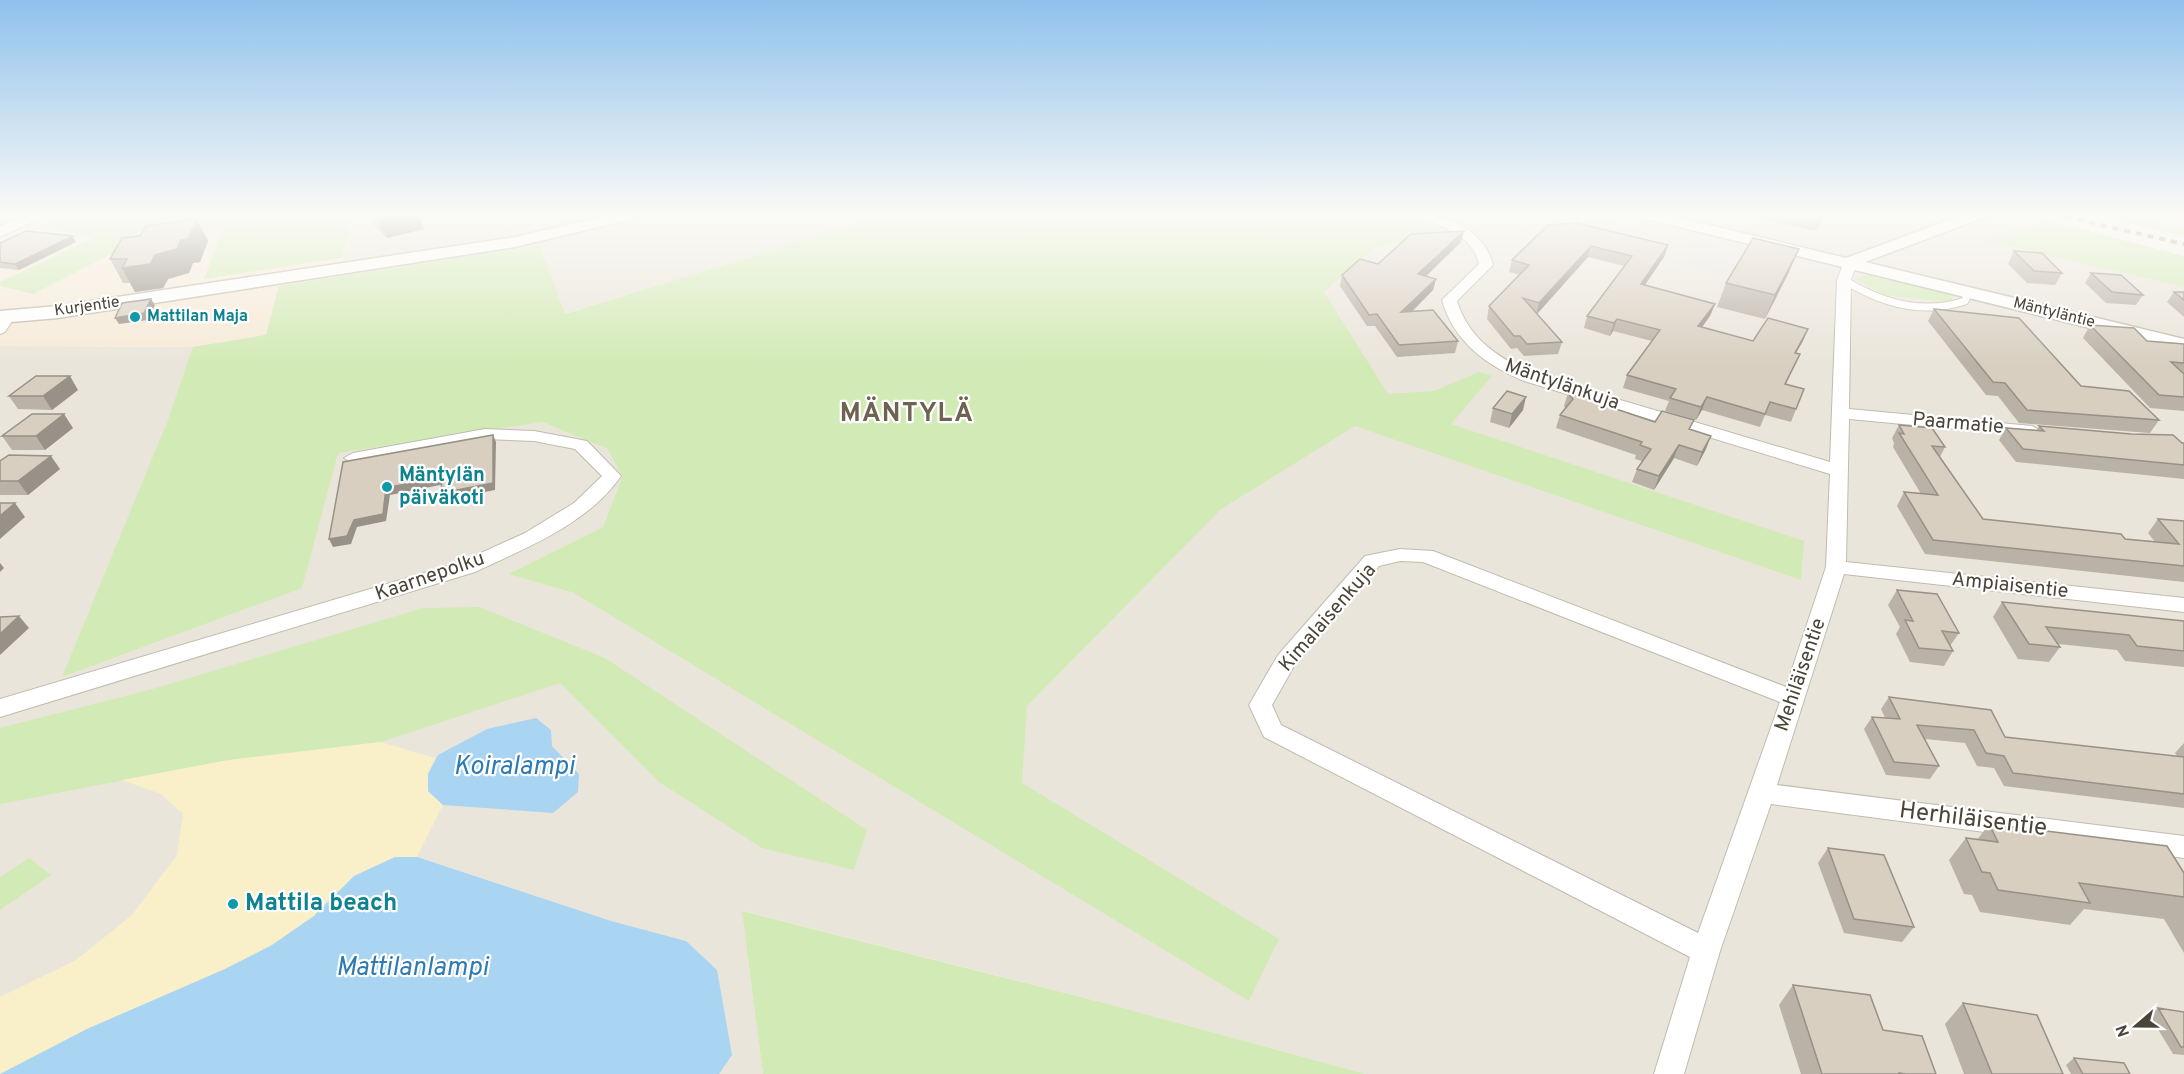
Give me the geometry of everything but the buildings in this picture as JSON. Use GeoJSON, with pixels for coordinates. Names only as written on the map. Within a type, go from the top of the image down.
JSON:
{"type":"FeatureCollection","features":[{"type":"Feature","properties":{"kind":"street","name":"Kurjentie"},"geometry":{"type":"LineString","coordinates":[[2,321],[371,264]]}},
{"type":"Feature","properties":{"kind":"street","name":"Mäntylänkuja"},"geometry":{"type":"LineString","coordinates":[[1486,264],[1449,300],[1452,312],[1469,337],[1482,353],[1501,367],[1530,378],[1837,470]]}},
{"type":"Feature","properties":{"kind":"street","name":"Mäntyläntie"},"geometry":{"type":"LineString","coordinates":[[1823,264],[1847,271],[1949,286],[2184,345]]}},
{"type":"Feature","properties":{"kind":"street"},"geometry":{"type":"LineString","coordinates":[[1847,271],[1863,264]]}},
{"type":"Feature","properties":{"kind":"street","name":"Mehiläisentie"},"geometry":{"type":"LineString","coordinates":[[1669,1074],[1707,951],[1762,793],[1836,567],[1839,413],[1847,271]]}},
{"type":"Feature","properties":{"kind":"street","name":"Paarmatie"},"geometry":{"type":"LineString","coordinates":[[1839,413],[2052,433]]}},
{"type":"Feature","properties":{"kind":"street","name":"Kaarnepolku"},"geometry":{"type":"LineString","coordinates":[[0,708],[468,567],[532,537],[581,507],[612,476],[581,445],[534,436],[485,434],[353,459]]}},
{"type":"Feature","properties":{"kind":"street","name":"Kimalaisenkuja"},"geometry":{"type":"LineString","coordinates":[[1707,951],[1272,731],[1260,705],[1286,661],[1372,561],[1400,555],[1426,556],[1792,698]]}},
{"type":"Feature","properties":{"kind":"street","name":"Ampiaisentie"},"geometry":{"type":"LineString","coordinates":[[1836,567],[2184,605]]}},
{"type":"Feature","properties":{"kind":"street","name":"Herhiläisentie"},"geometry":{"type":"LineString","coordinates":[[1762,793],[2184,847]]}},
{"type":"Feature","properties":{"kind":"lane"},"geometry":{"type":"LineString","coordinates":[[1847,271],[1864,293],[1904,303],[1945,306],[1965,301],[1967,296],[1949,286]]}},
{"type":"Feature","properties":{"kind":"shaded area"},"geometry":{"type":"Polygon","coordinates":[[[0,264],[37,264],[0,282],[0,264]]]}},
{"type":"Feature","properties":{"kind":"shaded area"},"geometry":{"type":"Polygon","coordinates":[[[92,264],[211,264],[205,279],[302,264],[341,264],[338,276],[279,286],[266,335],[193,347],[0,346],[0,286],[33,294],[92,264]]]}},
{"type":"Feature","properties":{"kind":"shaded area"},"geometry":{"type":"Polygon","coordinates":[[[341,264],[726,264],[564,314],[542,422],[609,449],[622,477],[603,527],[508,574],[574,593],[1008,696],[1323,292],[1355,264],[2184,264],[2184,1074],[1366,1074],[1108,1004],[743,911],[763,1074],[0,1074],[0,346],[193,347],[279,286],[338,276],[341,264]]]}},
{"type":"Feature","properties":{"kind":"shaded area"},"geometry":{"type":"Polygon","coordinates":[[[1685,264],[1733,264],[1723,275],[1685,264]]]}},
{"type":"Feature","properties":{"kind":"green space"},"geometry":{"type":"Polygon","coordinates":[[[38,264],[92,264],[33,294],[0,286],[0,282],[38,264]]]}},
{"type":"Feature","properties":{"kind":"green space"},"geometry":{"type":"Polygon","coordinates":[[[210,264],[302,264],[204,279],[210,264]]]}},
{"type":"Feature","properties":{"kind":"green space"},"geometry":{"type":"Polygon","coordinates":[[[418,264],[546,264],[565,314],[726,264],[1356,264],[1324,292],[1388,394],[1434,391],[1479,372],[1492,376],[1451,424],[1804,541],[1801,580],[1355,426],[1221,509],[1027,706],[1022,783],[1279,939],[1249,1001],[574,593],[508,574],[603,527],[622,477],[608,449],[542,422],[338,453],[302,588],[62,677],[168,420],[193,347],[266,335],[279,286],[418,264]]]}},
{"type":"Feature","properties":{"kind":"green space"},"geometry":{"type":"Polygon","coordinates":[[[2086,264],[2184,264],[2184,287],[2086,264]]]}},
{"type":"Feature","properties":{"kind":"green space"},"geometry":{"type":"Polygon","coordinates":[[[1872,274],[1955,296],[1948,302],[1885,295],[1855,279],[1872,274]]]}},
{"type":"Feature","properties":{"kind":"green space"},"geometry":{"type":"Polygon","coordinates":[[[479,607],[605,658],[867,830],[854,870],[762,848],[659,782],[560,683],[381,742],[229,760],[0,804],[0,728],[149,690],[423,608],[479,607]]]}},
{"type":"Feature","properties":{"kind":"green space"},"geometry":{"type":"Polygon","coordinates":[[[29,858],[51,875],[0,910],[0,877],[29,858]]]}},
{"type":"Feature","properties":{"kind":"green space"},"geometry":{"type":"Polygon","coordinates":[[[742,911],[1108,1004],[1366,1074],[763,1074],[742,911]]]}},
{"type":"Feature","properties":{"kind":"sand","name":"Mattila beach"},"geometry":{"type":"Polygon","coordinates":[[[381,742],[435,758],[428,774],[428,791],[443,805],[417,857],[395,857],[335,892],[314,916],[272,945],[225,969],[87,1029],[0,1074],[0,997],[76,960],[132,915],[177,855],[183,814],[161,794],[122,780],[229,760],[381,742]]]}},
{"type":"Feature","properties":{"kind":"water","name":"Koiralampi"},"geometry":{"type":"Polygon","coordinates":[[[536,718],[551,730],[552,746],[579,774],[578,792],[553,813],[443,805],[428,791],[428,774],[438,755],[487,729],[536,718]]]}},
{"type":"Feature","properties":{"kind":"water","name":"Mattilanlampi"},"geometry":{"type":"Polygon","coordinates":[[[395,857],[417,857],[611,921],[686,941],[717,970],[732,1055],[719,1074],[0,1074],[87,1029],[225,969],[272,945],[314,916],[354,876],[395,857]]]}},
{"type":"Feature","properties":{"kind":"place","name":"Mattilan Maja"},"geometry":{"type":"Point","coordinates":[135,317]}},
{"type":"Feature","properties":{"kind":"place","name":"Mäntylän päiväkoti"},"geometry":{"type":"Point","coordinates":[387,487]}},
{"type":"Feature","properties":{"kind":"place","name":"Mattila beach"},"geometry":{"type":"Point","coordinates":[233,904]}},
{"type":"Feature","properties":{"kind":"district","name":"MÄNTYLÄ"},"geometry":{"type":"Point","coordinates":[907,414]}}]}
